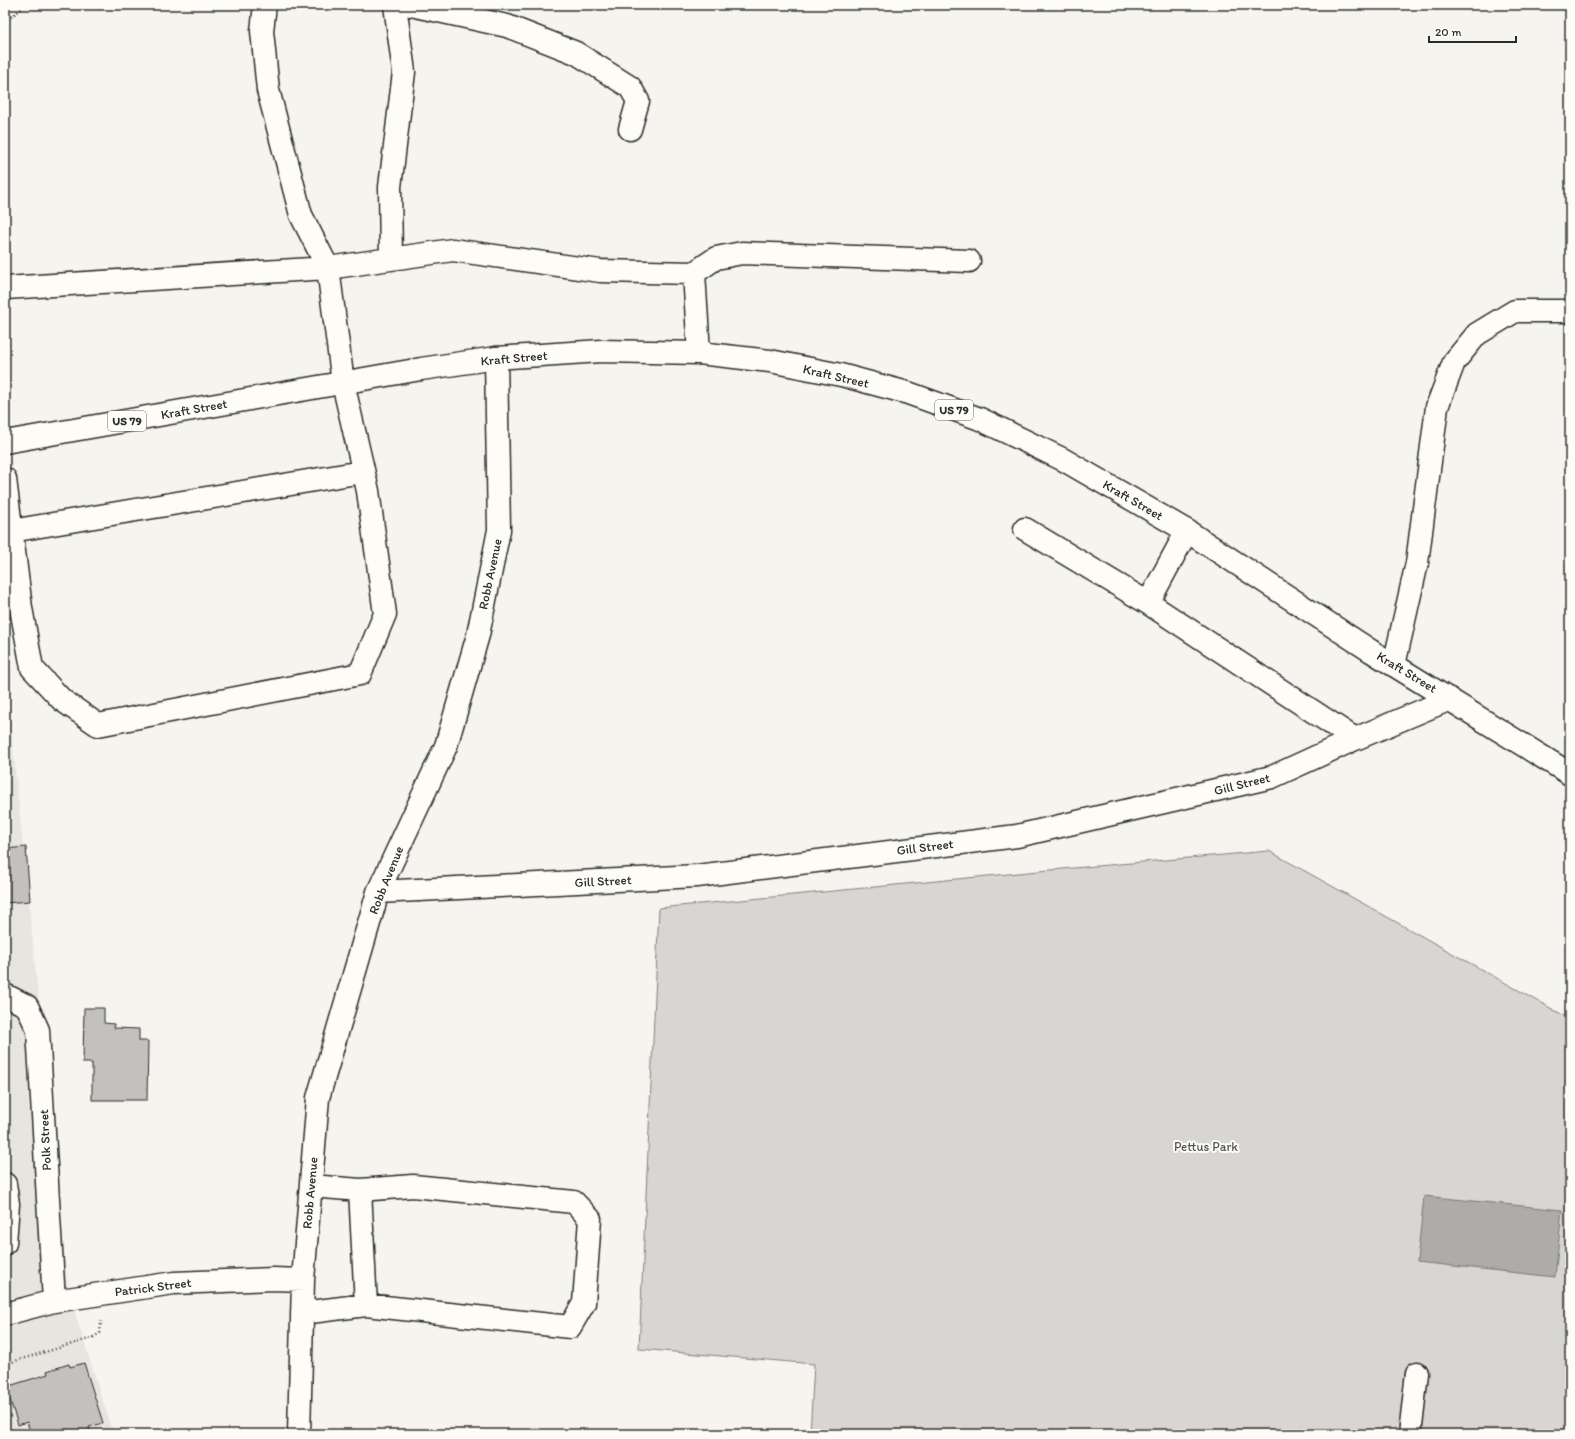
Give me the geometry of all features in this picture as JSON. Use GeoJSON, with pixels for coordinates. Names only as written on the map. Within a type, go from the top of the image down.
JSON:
{"type":"FeatureCollection","features":[{"type":"Feature","properties":{"kind":"main road"},"geometry":{"type":"LineString","coordinates":[[5,479],[21,608],[32,668],[62,700],[98,725],[360,674],[385,614],[368,491],[362,472],[343,383],[328,268],[301,216],[268,90],[262,31],[265,5]]}},
{"type":"Feature","properties":{"kind":"main road"},"geometry":{"type":"LineString","coordinates":[[391,259],[390,188],[404,72],[395,5]]}},
{"type":"Feature","properties":{"kind":"main road"},"geometry":{"type":"LineString","coordinates":[[411,5],[506,26],[576,53],[630,87],[638,102],[630,128]]}},
{"type":"Feature","properties":{"kind":"main road"},"geometry":{"type":"LineString","coordinates":[[5,288],[328,268],[453,250],[600,271],[694,272],[716,258],[742,253],[969,261]]}},
{"type":"Feature","properties":{"kind":"main road"},"geometry":{"type":"LineString","coordinates":[[694,272],[699,353]]}},
{"type":"Feature","properties":{"kind":"main road"},"geometry":{"type":"LineString","coordinates":[[1394,665],[1417,563],[1437,407],[1454,362],[1477,334],[1515,311],[1570,311]]}},
{"type":"Feature","properties":{"kind":"main road","name":"Kraft Street"},"geometry":{"type":"LineString","coordinates":[[5,442],[421,369],[496,358],[601,351],[699,353],[770,361],[841,375],[908,393],[980,419],[1064,460],[1187,532],[1394,665],[1570,774]]}},
{"type":"Feature","properties":{"kind":"main road","name":"Robb Avenue"},"geometry":{"type":"LineString","coordinates":[[299,1434],[303,1280],[318,1098],[378,892],[446,746],[478,635],[500,530],[496,358]]}},
{"type":"Feature","properties":{"kind":"main road"},"geometry":{"type":"LineString","coordinates":[[11,531],[362,472]]}},
{"type":"Feature","properties":{"kind":"main road"},"geometry":{"type":"LineString","coordinates":[[1025,529],[1148,604],[1355,739]]}},
{"type":"Feature","properties":{"kind":"main road"},"geometry":{"type":"LineString","coordinates":[[1148,604],[1187,532]]}},
{"type":"Feature","properties":{"kind":"main road","name":"Gill Street"},"geometry":{"type":"LineString","coordinates":[[378,892],[697,876],[1017,836],[1272,777],[1355,739],[1450,699]]}},
{"type":"Feature","properties":{"kind":"main road","name":"Polk Street"},"geometry":{"type":"LineString","coordinates":[[5,995],[27,1006],[38,1030],[54,1301]]}},
{"type":"Feature","properties":{"kind":"main road"},"geometry":{"type":"LineString","coordinates":[[5,1184],[8,1204],[5,1243]]}},
{"type":"Feature","properties":{"kind":"main road"},"geometry":{"type":"LineString","coordinates":[[302,1313],[366,1305],[570,1327],[584,1303],[590,1218],[574,1202],[413,1186],[360,1190],[311,1186]]}},
{"type":"Feature","properties":{"kind":"main road"},"geometry":{"type":"LineString","coordinates":[[360,1190],[366,1305]]}},
{"type":"Feature","properties":{"kind":"main road","name":"Patrick Street"},"geometry":{"type":"LineString","coordinates":[[5,1314],[54,1301],[174,1283],[273,1279],[303,1280]]}},
{"type":"Feature","properties":{"kind":"main road"},"geometry":{"type":"LineString","coordinates":[[1410,1434],[1417,1373]]}},
{"type":"Feature","properties":{"kind":"path"},"geometry":{"type":"LineString","coordinates":[[5,22],[26,5]]}},
{"type":"Feature","properties":{"kind":"path"},"geometry":{"type":"LineString","coordinates":[[5,1364],[92,1338],[100,1334],[102,1327],[97,1294]]}},
{"type":"Feature","properties":{"kind":"path"},"geometry":{"type":"LineString","coordinates":[[16,1434],[27,1430]]}},
{"type":"Feature","properties":{"kind":"shaded area"},"geometry":{"type":"Polygon","coordinates":[[[5,668],[68,1290],[113,1434],[5,1434],[5,668]]]}},
{"type":"Feature","properties":{"kind":"shaded area"},"geometry":{"type":"Polygon","coordinates":[[[1424,1196],[1562,1210],[1555,1277],[1417,1262],[1424,1196]]]}},
{"type":"Feature","properties":{"kind":"green space","name":"Pettus Park"},"geometry":{"type":"Polygon","coordinates":[[[1269,851],[1570,1019],[1570,1434],[810,1434],[814,1364],[639,1349],[659,908],[1039,871],[1269,851]]]}},
{"type":"Feature","properties":{"kind":"building"},"geometry":{"type":"Polygon","coordinates":[[[26,847],[30,901],[5,903],[5,849],[26,847]]]}},
{"type":"Feature","properties":{"kind":"building"},"geometry":{"type":"Polygon","coordinates":[[[84,1008],[104,1008],[104,1023],[114,1024],[114,1028],[139,1029],[139,1041],[148,1041],[147,1100],[92,1100],[92,1063],[83,1063],[84,1008]]]}},
{"type":"Feature","properties":{"kind":"building"},"geometry":{"type":"Polygon","coordinates":[[[84,1363],[103,1423],[89,1427],[90,1431],[80,1434],[31,1434],[27,1422],[18,1425],[6,1387],[48,1374],[47,1371],[69,1364],[70,1367],[84,1363]]]}}]}
